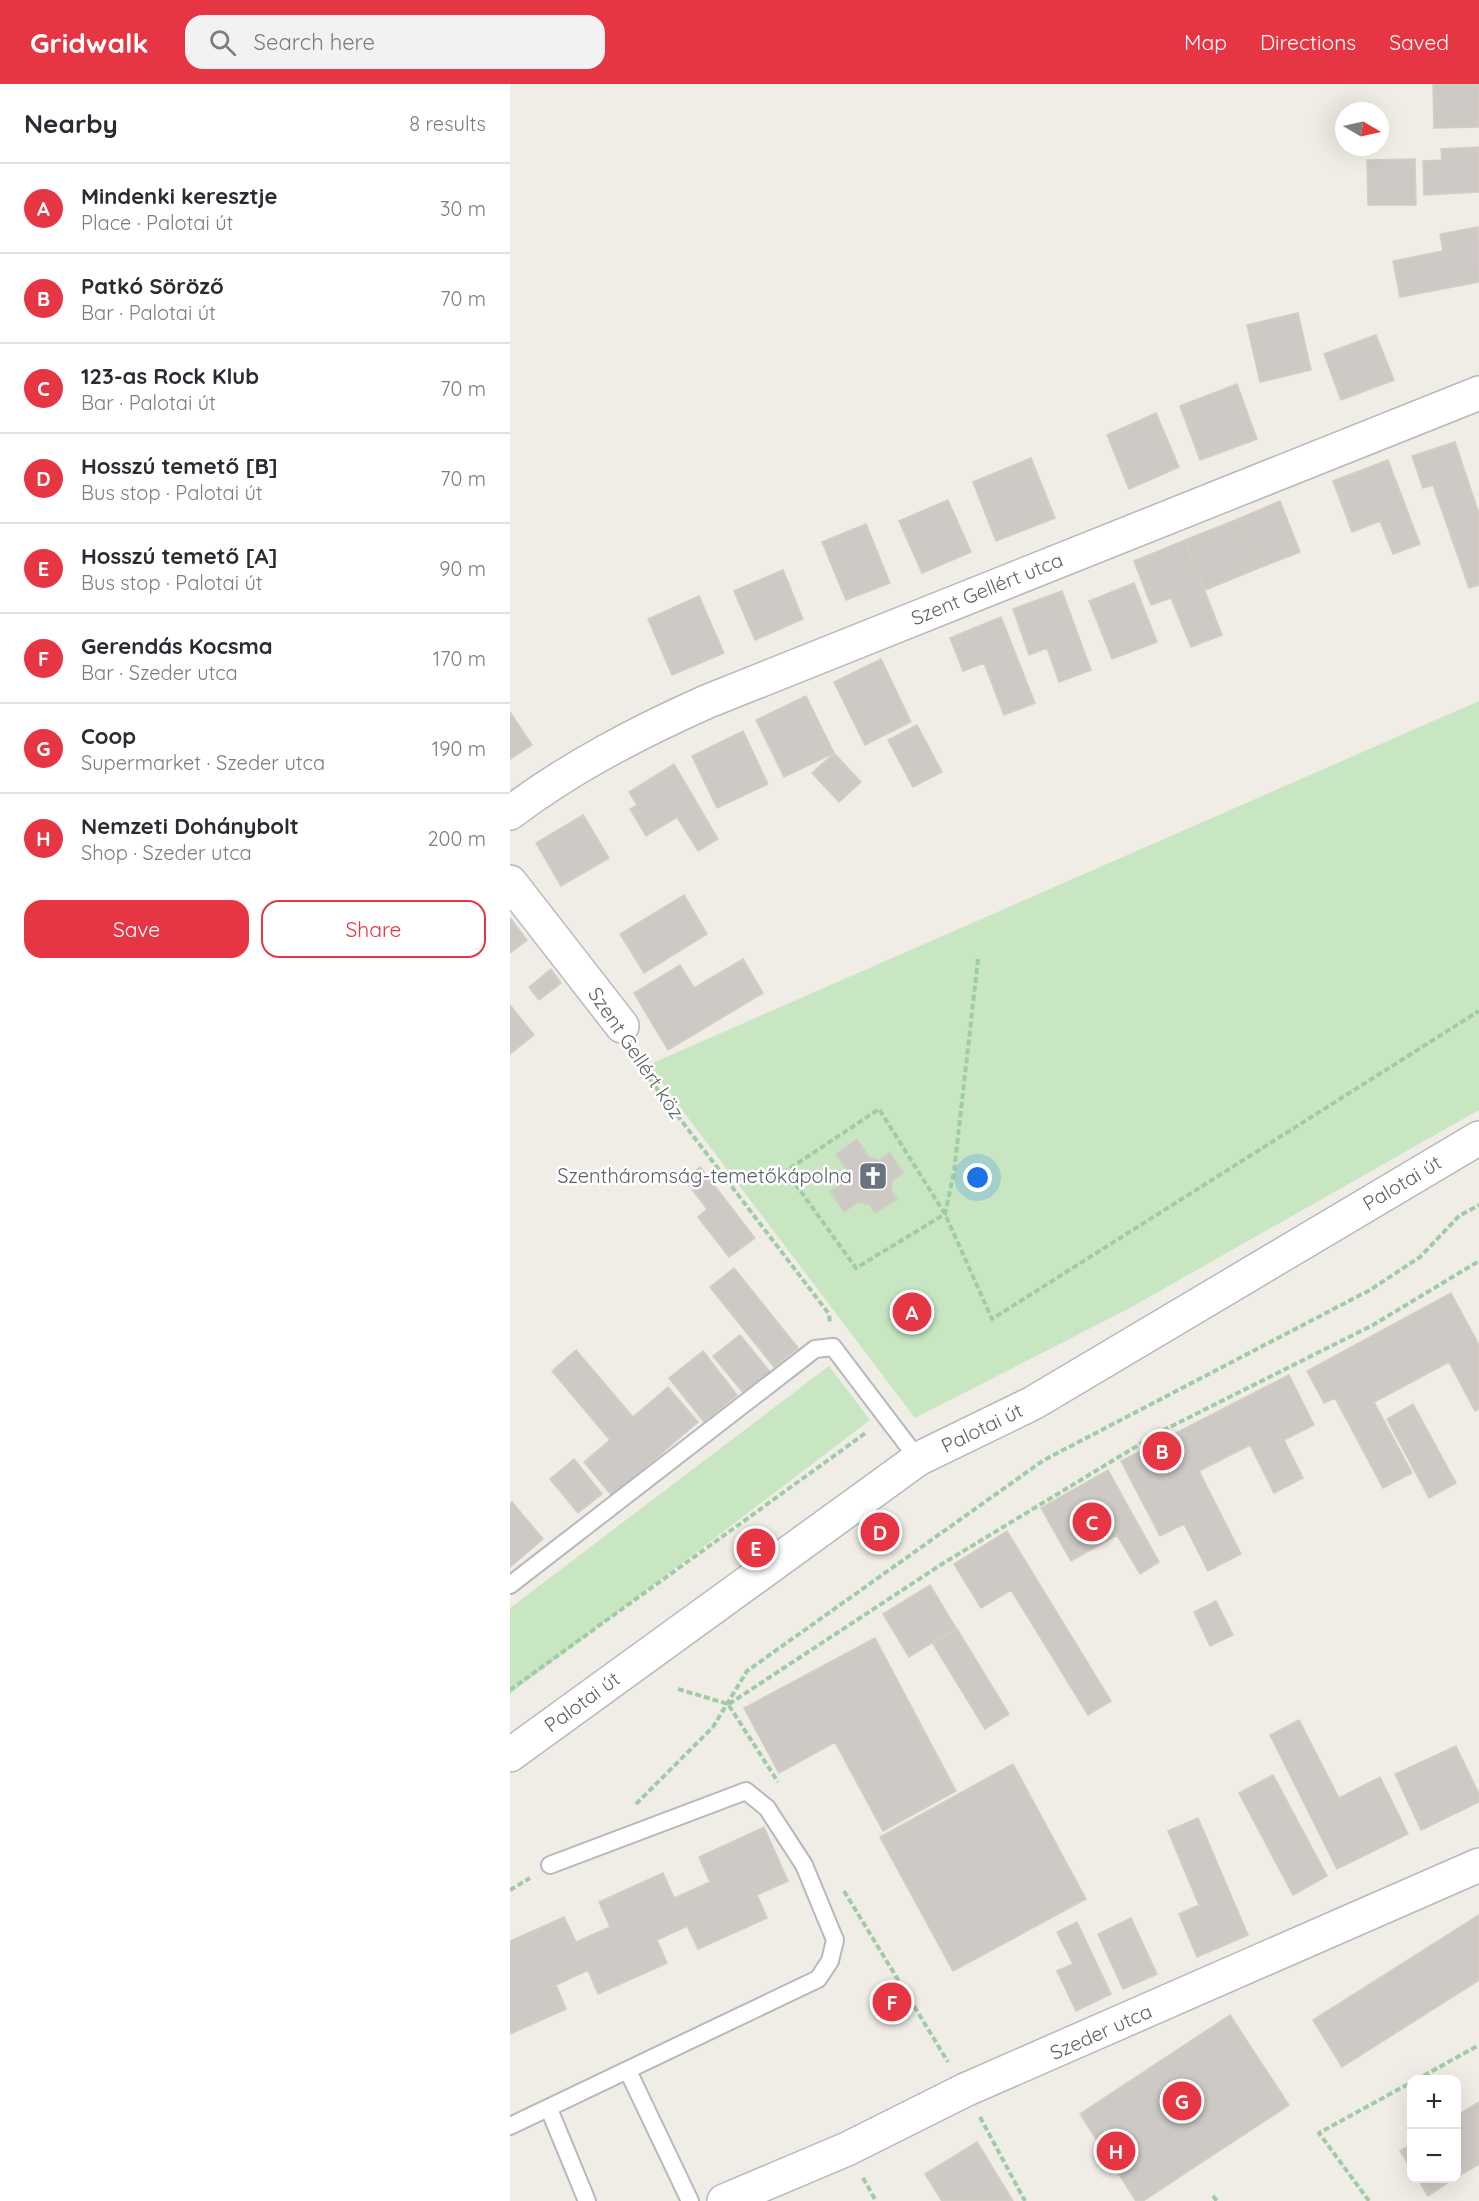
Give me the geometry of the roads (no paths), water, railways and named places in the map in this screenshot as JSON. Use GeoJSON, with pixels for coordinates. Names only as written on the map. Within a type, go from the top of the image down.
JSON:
{"type":"FeatureCollection","features":[{"type":"Feature","properties":{"kind":"street","name":"Szent Gellért utca"},"geometry":{"type":"LineString","coordinates":[[510,813],[551,782],[609,748],[706,702],[1479,393]]}},
{"type":"Feature","properties":{"kind":"street","name":"Szent Gellért köz"},"geometry":{"type":"LineString","coordinates":[[510,882],[622,1026]]}},
{"type":"Feature","properties":{"kind":"street","name":"Palotai út"},"geometry":{"type":"LineString","coordinates":[[510,1755],[918,1459],[1033,1403],[1479,1138]]}},
{"type":"Feature","properties":{"kind":"street","name":"Szeder utca"},"geometry":{"type":"LineString","coordinates":[[724,2201],[847,2149],[965,2090],[1479,1865]]}},
{"type":"Feature","properties":{"kind":"lane"},"geometry":{"type":"LineString","coordinates":[[510,1585],[815,1349],[833,1347],[918,1459]]}},
{"type":"Feature","properties":{"kind":"lane"},"geometry":{"type":"LineString","coordinates":[[510,2126],[818,1979],[830,1961],[836,1940],[804,1865],[767,1808],[746,1791],[550,1865]]}},
{"type":"Feature","properties":{"kind":"lane"},"geometry":{"type":"LineString","coordinates":[[627,2071],[690,2201]]}},
{"type":"Feature","properties":{"kind":"lane"},"geometry":{"type":"LineString","coordinates":[[549,2109],[587,2201]]}},
{"type":"Feature","properties":{"kind":"place","name":"Szentháromság-temetőkápolna"},"geometry":{"type":"Point","coordinates":[873,1176]}},
{"type":"Feature","properties":{"kind":"place","name":"Mindenki keresztje"},"geometry":{"type":"Point","coordinates":[912,1312]}},
{"type":"Feature","properties":{"kind":"place","name":"Patkó Söröző"},"geometry":{"type":"Point","coordinates":[1162,1451]}},
{"type":"Feature","properties":{"kind":"place","name":"123-as Rock Klub"},"geometry":{"type":"Point","coordinates":[1092,1522]}},
{"type":"Feature","properties":{"kind":"place","name":"Hosszú temető [B]"},"geometry":{"type":"Point","coordinates":[880,1532]}},
{"type":"Feature","properties":{"kind":"place","name":"Hosszú temető [A]"},"geometry":{"type":"Point","coordinates":[756,1548]}},
{"type":"Feature","properties":{"kind":"place","name":"Gerendás Kocsma"},"geometry":{"type":"Point","coordinates":[892,2002]}},
{"type":"Feature","properties":{"kind":"place","name":"Coop"},"geometry":{"type":"Point","coordinates":[1182,2101]}},
{"type":"Feature","properties":{"kind":"place","name":"Nemzeti Dohánybolt"},"geometry":{"type":"Point","coordinates":[1116,2151]}}]}
